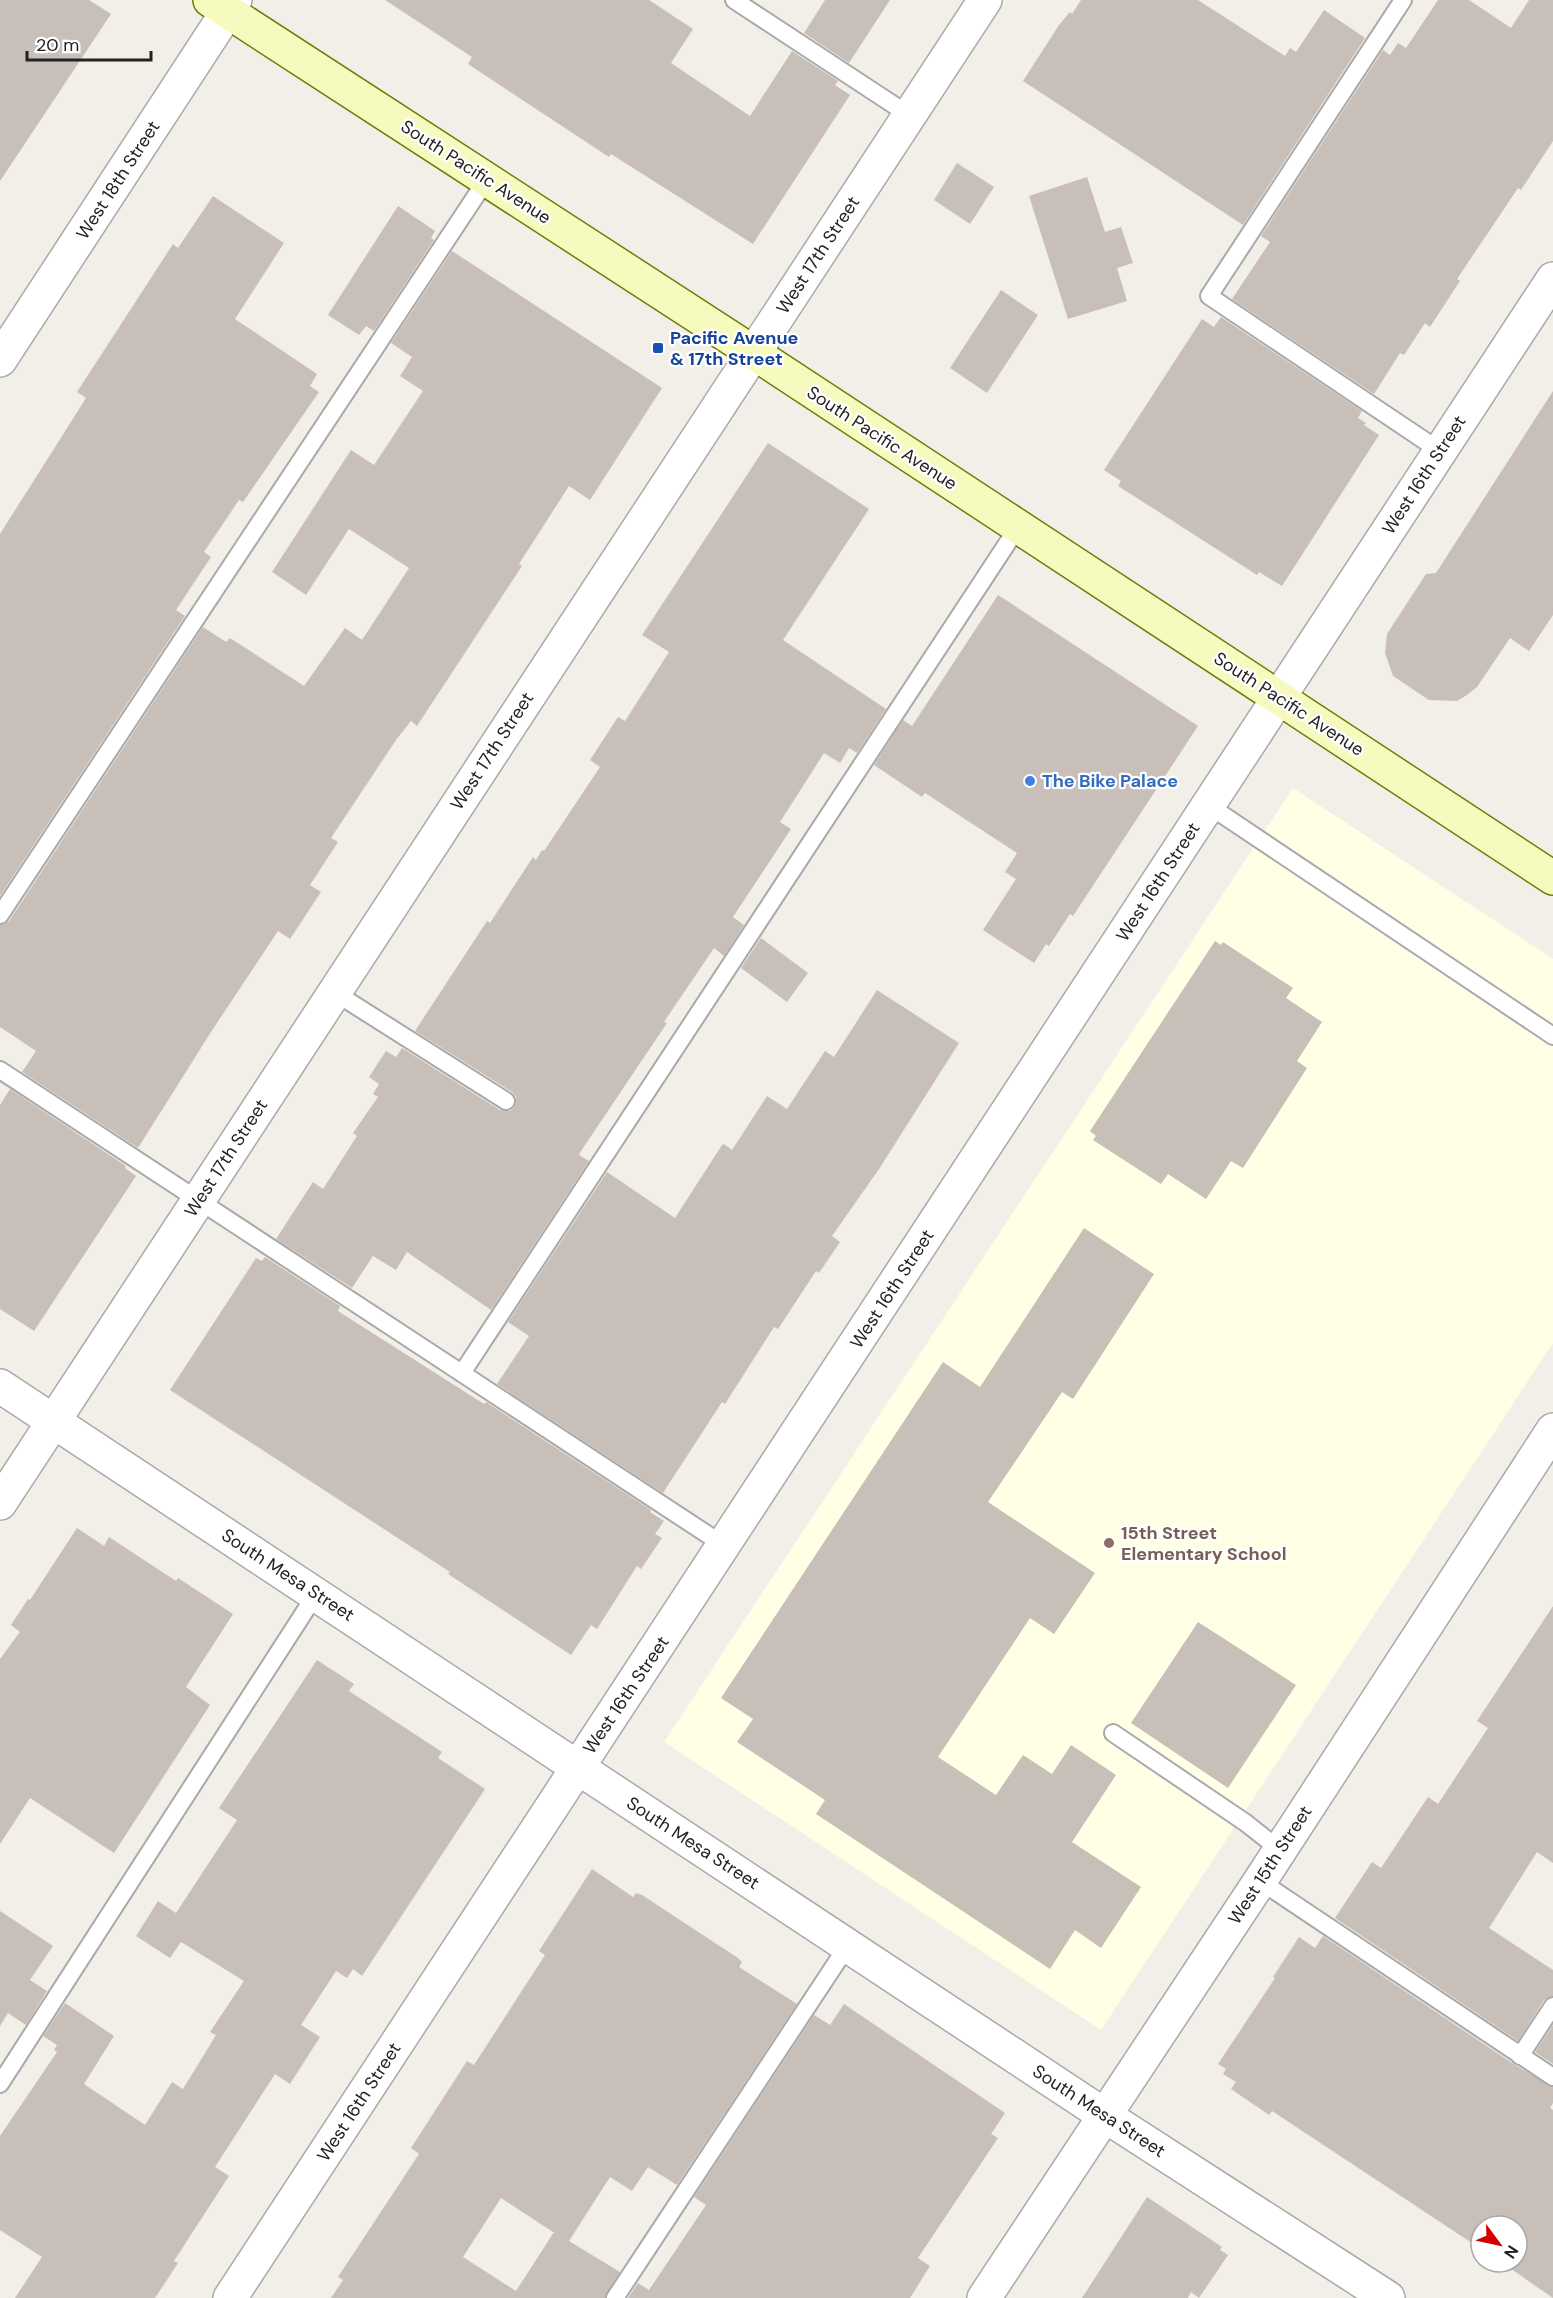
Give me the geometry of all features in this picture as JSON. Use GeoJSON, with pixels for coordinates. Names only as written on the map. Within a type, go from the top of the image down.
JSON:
{"type":"FeatureCollection","features":[{"type":"Feature","properties":{"kind":"main road","name":"South Pacific Avenue"},"geometry":{"type":"LineString","coordinates":[[224,4],[1553,879]]}},
{"type":"Feature","properties":{"kind":"street","name":"West 17th Street"},"geometry":{"type":"LineString","coordinates":[[0,1503],[985,0]]}},
{"type":"Feature","properties":{"kind":"street","name":"West 18th Street"},"geometry":{"type":"LineString","coordinates":[[0,360],[224,4]]}},
{"type":"Feature","properties":{"kind":"street","name":"West 16th Street"},"geometry":{"type":"LineString","coordinates":[[230,2298],[725,1546],[1553,279]]}},
{"type":"Feature","properties":{"kind":"street","name":"South Mesa Street"},"geometry":{"type":"LineString","coordinates":[[0,1386],[1376,2295]]}},
{"type":"Feature","properties":{"kind":"street","name":"West 15th Street"},"geometry":{"type":"LineString","coordinates":[[984,2298],[1260,1881],[1553,1430]]}},
{"type":"Feature","properties":{"kind":"lane"},"geometry":{"type":"LineString","coordinates":[[734,0],[909,115]]}},
{"type":"Feature","properties":{"kind":"lane"},"geometry":{"type":"LineString","coordinates":[[1403,0],[1209,296],[1440,451]]}},
{"type":"Feature","properties":{"kind":"lane"},"geometry":{"type":"LineString","coordinates":[[0,915],[487,179]]}},
{"type":"Feature","properties":{"kind":"lane"},"geometry":{"type":"LineString","coordinates":[[462,1372],[1018,527]]}},
{"type":"Feature","properties":{"kind":"lane"},"geometry":{"type":"LineString","coordinates":[[1208,805],[1553,1036]]}},
{"type":"Feature","properties":{"kind":"lane"},"geometry":{"type":"LineString","coordinates":[[334,992],[506,1101]]}},
{"type":"Feature","properties":{"kind":"lane"},"geometry":{"type":"LineString","coordinates":[[0,1070],[725,1546]]}},
{"type":"Feature","properties":{"kind":"lane"},"geometry":{"type":"LineString","coordinates":[[0,2084],[316,1594]]}},
{"type":"Feature","properties":{"kind":"lane"},"geometry":{"type":"LineString","coordinates":[[1113,1733],[1246,1823],[1280,1850]]}},
{"type":"Feature","properties":{"kind":"lane"},"geometry":{"type":"LineString","coordinates":[[1260,1881],[1553,2077]]}},
{"type":"Feature","properties":{"kind":"lane"},"geometry":{"type":"LineString","coordinates":[[615,2298],[848,1945]]}},
{"type":"Feature","properties":{"kind":"lane"},"geometry":{"type":"LineString","coordinates":[[1520,2056],[1553,2006]]}},
{"type":"Feature","properties":{"kind":"shaded area","name":"15th Street Elementary School"},"geometry":{"type":"Polygon","coordinates":[[[1293,788],[1553,959],[1553,1343],[1101,2030],[664,1742],[1293,788]]]}},
{"type":"Feature","properties":{"kind":"building"},"geometry":{"type":"Polygon","coordinates":[[[0,0],[89,0],[111,14],[0,181],[0,0]]]}},
{"type":"Feature","properties":{"kind":"building"},"geometry":{"type":"Polygon","coordinates":[[[385,0],[649,0],[693,29],[671,63],[750,116],[792,51],[838,81],[835,85],[850,95],[753,244],[611,154],[609,157],[468,64],[472,57],[385,0]]]}},
{"type":"Feature","properties":{"kind":"building"},"geometry":{"type":"Polygon","coordinates":[[[825,0],[890,0],[849,63],[804,33],[825,0]]]}},
{"type":"Feature","properties":{"kind":"building"},"geometry":{"type":"Polygon","coordinates":[[[1081,0],[1198,0],[1285,56],[1290,48],[1296,52],[1324,10],[1365,38],[1243,225],[1023,81],[1059,25],[1070,12],[1072,14],[1081,0]]]}},
{"type":"Feature","properties":{"kind":"building"},"geometry":{"type":"Polygon","coordinates":[[[1438,0],[1469,0],[1511,28],[1529,0],[1553,0],[1553,141],[1521,190],[1518,188],[1457,279],[1460,281],[1430,327],[1425,323],[1404,355],[1400,353],[1374,394],[1232,299],[1270,242],[1261,236],[1383,50],[1390,55],[1398,43],[1406,48],[1438,0]]]}},
{"type":"Feature","properties":{"kind":"building"},"geometry":{"type":"Polygon","coordinates":[[[957,163],[994,187],[970,224],[934,200],[957,163]]]}},
{"type":"Feature","properties":{"kind":"building"},"geometry":{"type":"Polygon","coordinates":[[[1087,177],[1105,232],[1121,227],[1133,263],[1117,268],[1127,301],[1068,319],[1029,196],[1087,177]]]}},
{"type":"Feature","properties":{"kind":"building"},"geometry":{"type":"Polygon","coordinates":[[[213,196],[284,243],[235,319],[317,374],[310,386],[319,392],[243,502],[239,500],[204,552],[211,557],[176,610],[185,616],[0,896],[0,534],[86,398],[77,392],[173,244],[178,248],[213,196]]]}},
{"type":"Feature","properties":{"kind":"building"},"geometry":{"type":"Polygon","coordinates":[[[398,206],[435,231],[431,238],[434,240],[374,331],[366,326],[359,335],[328,315],[398,206]]]}},
{"type":"Feature","properties":{"kind":"building"},"geometry":{"type":"Polygon","coordinates":[[[452,251],[662,388],[590,500],[569,486],[519,564],[522,566],[417,726],[411,721],[396,740],[331,838],[338,842],[310,885],[321,892],[290,939],[278,931],[138,1148],[22,1072],[36,1051],[0,1027],[0,925],[9,921],[203,627],[226,642],[230,638],[304,686],[345,628],[362,640],[409,568],[349,529],[306,595],[272,572],[351,450],[374,465],[423,391],[400,376],[412,357],[391,343],[452,251]]]}},
{"type":"Feature","properties":{"kind":"building"},"geometry":{"type":"Polygon","coordinates":[[[1001,290],[1038,315],[987,393],[950,368],[1001,290]]]}},
{"type":"Feature","properties":{"kind":"building"},"geometry":{"type":"Polygon","coordinates":[[[1221,317],[1362,411],[1358,418],[1379,435],[1282,586],[1259,572],[1257,575],[1118,486],[1121,481],[1104,470],[1202,319],[1214,327],[1221,317]]]}},
{"type":"Feature","properties":{"kind":"building"},"geometry":{"type":"Polygon","coordinates":[[[1553,391],[1553,615],[1529,651],[1510,638],[1477,687],[1467,695],[1457,701],[1429,700],[1393,676],[1385,653],[1387,634],[1426,574],[1436,573],[1553,391]]]}},
{"type":"Feature","properties":{"kind":"building"},"geometry":{"type":"Polygon","coordinates":[[[768,443],[869,509],[783,640],[886,709],[857,753],[849,748],[840,763],[824,753],[780,822],[791,829],[733,917],[744,925],[724,956],[714,948],[664,1022],[667,1023],[581,1151],[579,1155],[589,1161],[491,1310],[407,1252],[396,1270],[373,1256],[352,1288],[276,1239],[313,1182],[323,1189],[357,1136],[353,1133],[378,1097],[373,1094],[379,1084],[369,1077],[386,1051],[396,1057],[402,1048],[500,1110],[510,1111],[515,1106],[516,1097],[512,1092],[415,1031],[487,921],[490,923],[533,857],[536,860],[542,850],[544,851],[600,767],[590,760],[618,717],[625,721],[669,652],[642,635],[768,443]]]}},
{"type":"Feature","properties":{"kind":"building","name":"The Bike Palace"},"geometry":{"type":"Polygon","coordinates":[[[998,595],[1198,726],[1073,916],[1070,914],[1049,946],[1046,944],[1034,963],[983,930],[1016,879],[1005,872],[1017,853],[925,793],[922,797],[874,765],[903,720],[912,726],[998,595]]]}},
{"type":"Feature","properties":{"kind":"building"},"geometry":{"type":"Polygon","coordinates":[[[761,938],[808,973],[787,1002],[741,968],[761,938]]]}},
{"type":"Feature","properties":{"kind":"building"},"geometry":{"type":"Polygon","coordinates":[[[1215,941],[1221,945],[1223,942],[1293,988],[1286,998],[1322,1022],[1297,1061],[1307,1068],[1243,1168],[1231,1161],[1206,1199],[1168,1174],[1161,1184],[1093,1140],[1096,1136],[1090,1131],[1215,941]]]}},
{"type":"Feature","properties":{"kind":"building"},"geometry":{"type":"Polygon","coordinates":[[[877,990],[959,1043],[879,1169],[832,1236],[840,1242],[819,1273],[816,1271],[778,1329],[774,1327],[725,1404],[722,1402],[663,1493],[497,1384],[529,1336],[508,1322],[607,1172],[675,1218],[722,1145],[732,1150],[767,1096],[787,1109],[825,1051],[834,1057],[877,990]]]}},
{"type":"Feature","properties":{"kind":"building"},"geometry":{"type":"Polygon","coordinates":[[[10,1089],[126,1166],[125,1168],[136,1176],[34,1331],[0,1309],[0,1105],[10,1089]]]}},
{"type":"Feature","properties":{"kind":"building"},"geometry":{"type":"Polygon","coordinates":[[[1084,1228],[1154,1274],[1073,1399],[1062,1392],[988,1502],[1095,1573],[1054,1634],[1030,1618],[938,1757],[996,1795],[1023,1755],[1052,1774],[1071,1745],[1116,1775],[1072,1842],[1141,1887],[1101,1948],[1075,1930],[1050,1969],[816,1814],[825,1800],[737,1742],[753,1719],[721,1698],[943,1362],[980,1387],[1084,1228]]]}},
{"type":"Feature","properties":{"kind":"building"},"geometry":{"type":"Polygon","coordinates":[[[265,1257],[340,1306],[338,1311],[484,1404],[486,1402],[651,1510],[650,1512],[664,1521],[655,1534],[662,1538],[641,1569],[637,1566],[597,1629],[591,1625],[571,1655],[448,1574],[450,1572],[170,1390],[256,1258],[262,1261],[265,1257]]]}},
{"type":"Feature","properties":{"kind":"building"},"geometry":{"type":"Polygon","coordinates":[[[77,1528],[104,1546],[109,1537],[176,1581],[178,1578],[233,1614],[186,1687],[210,1705],[114,1853],[30,1798],[0,1844],[0,1659],[20,1632],[11,1625],[77,1528]]]}},
{"type":"Feature","properties":{"kind":"building"},"geometry":{"type":"Polygon","coordinates":[[[1553,1606],[1553,1863],[1537,1852],[1489,1928],[1553,1970],[1553,1996],[1544,2000],[1518,2041],[1335,1918],[1372,1862],[1381,1868],[1428,1797],[1438,1804],[1488,1728],[1477,1721],[1553,1606]]]}},
{"type":"Feature","properties":{"kind":"building"},"geometry":{"type":"Polygon","coordinates":[[[1198,1622],[1296,1685],[1228,1788],[1131,1723],[1198,1622]]]}},
{"type":"Feature","properties":{"kind":"building"},"geometry":{"type":"Polygon","coordinates":[[[317,1660],[354,1684],[349,1691],[442,1752],[438,1758],[485,1789],[362,1976],[353,1969],[347,1978],[336,1971],[301,2025],[320,2037],[290,2084],[275,2074],[215,2167],[229,2176],[174,2261],[178,2263],[155,2298],[15,2298],[42,2257],[0,2230],[0,2136],[57,2052],[54,2050],[57,2045],[43,2036],[65,2003],[114,2036],[84,2084],[145,2125],[172,2082],[183,2089],[216,2035],[210,2032],[244,1981],[181,1942],[170,1958],[136,1936],[158,1901],[176,1913],[237,1820],[219,1808],[317,1660]]]}},
{"type":"Feature","properties":{"kind":"building"},"geometry":{"type":"Polygon","coordinates":[[[592,1869],[633,1897],[636,1893],[642,1895],[738,1958],[742,1962],[739,1967],[797,2004],[677,2185],[648,2167],[632,2191],[610,2177],[569,2241],[620,2272],[605,2298],[331,2298],[343,2280],[338,2277],[419,2154],[411,2148],[467,2061],[474,2065],[545,1955],[539,1951],[592,1869]],[[501,2198],[463,2257],[516,2291],[554,2232],[501,2198]]]}},
{"type":"Feature","properties":{"kind":"building"},"geometry":{"type":"Polygon","coordinates":[[[0,1911],[53,1946],[30,1980],[47,1991],[26,2025],[8,2013],[0,2026],[0,1911]]]}},
{"type":"Feature","properties":{"kind":"building"},"geometry":{"type":"Polygon","coordinates":[[[1323,1936],[1515,2065],[1553,2087],[1553,2103],[1550,2108],[1553,2110],[1553,2298],[1518,2274],[1529,2274],[1529,2214],[1469,2214],[1469,2241],[1272,2111],[1269,2115],[1231,2089],[1236,2082],[1223,2074],[1226,2069],[1218,2064],[1275,1978],[1273,1977],[1299,1937],[1315,1948],[1323,1936]]]}},
{"type":"Feature","properties":{"kind":"building"},"geometry":{"type":"Polygon","coordinates":[[[844,2004],[1005,2113],[991,2134],[998,2138],[918,2258],[930,2266],[910,2298],[628,2298],[638,2283],[649,2290],[706,2205],[694,2197],[814,2015],[830,2025],[844,2004]]]}},
{"type":"Feature","properties":{"kind":"building"},"geometry":{"type":"Polygon","coordinates":[[[1553,2025],[1553,2064],[1535,2052],[1553,2025]]]}},
{"type":"Feature","properties":{"kind":"building"},"geometry":{"type":"Polygon","coordinates":[[[1147,2197],[1222,2247],[1220,2250],[1228,2255],[1199,2298],[1191,2292],[1188,2298],[1082,2298],[1147,2197]]]}},
{"type":"Feature","properties":{"kind":"place","name":"Pacific Avenue & 17th Street"},"geometry":{"type":"Point","coordinates":[658,348]}},
{"type":"Feature","properties":{"kind":"place","name":"The Bike Palace"},"geometry":{"type":"Point","coordinates":[1030,781]}},
{"type":"Feature","properties":{"kind":"place","name":"15th Street Elementary School"},"geometry":{"type":"Point","coordinates":[1109,1543]}}]}
